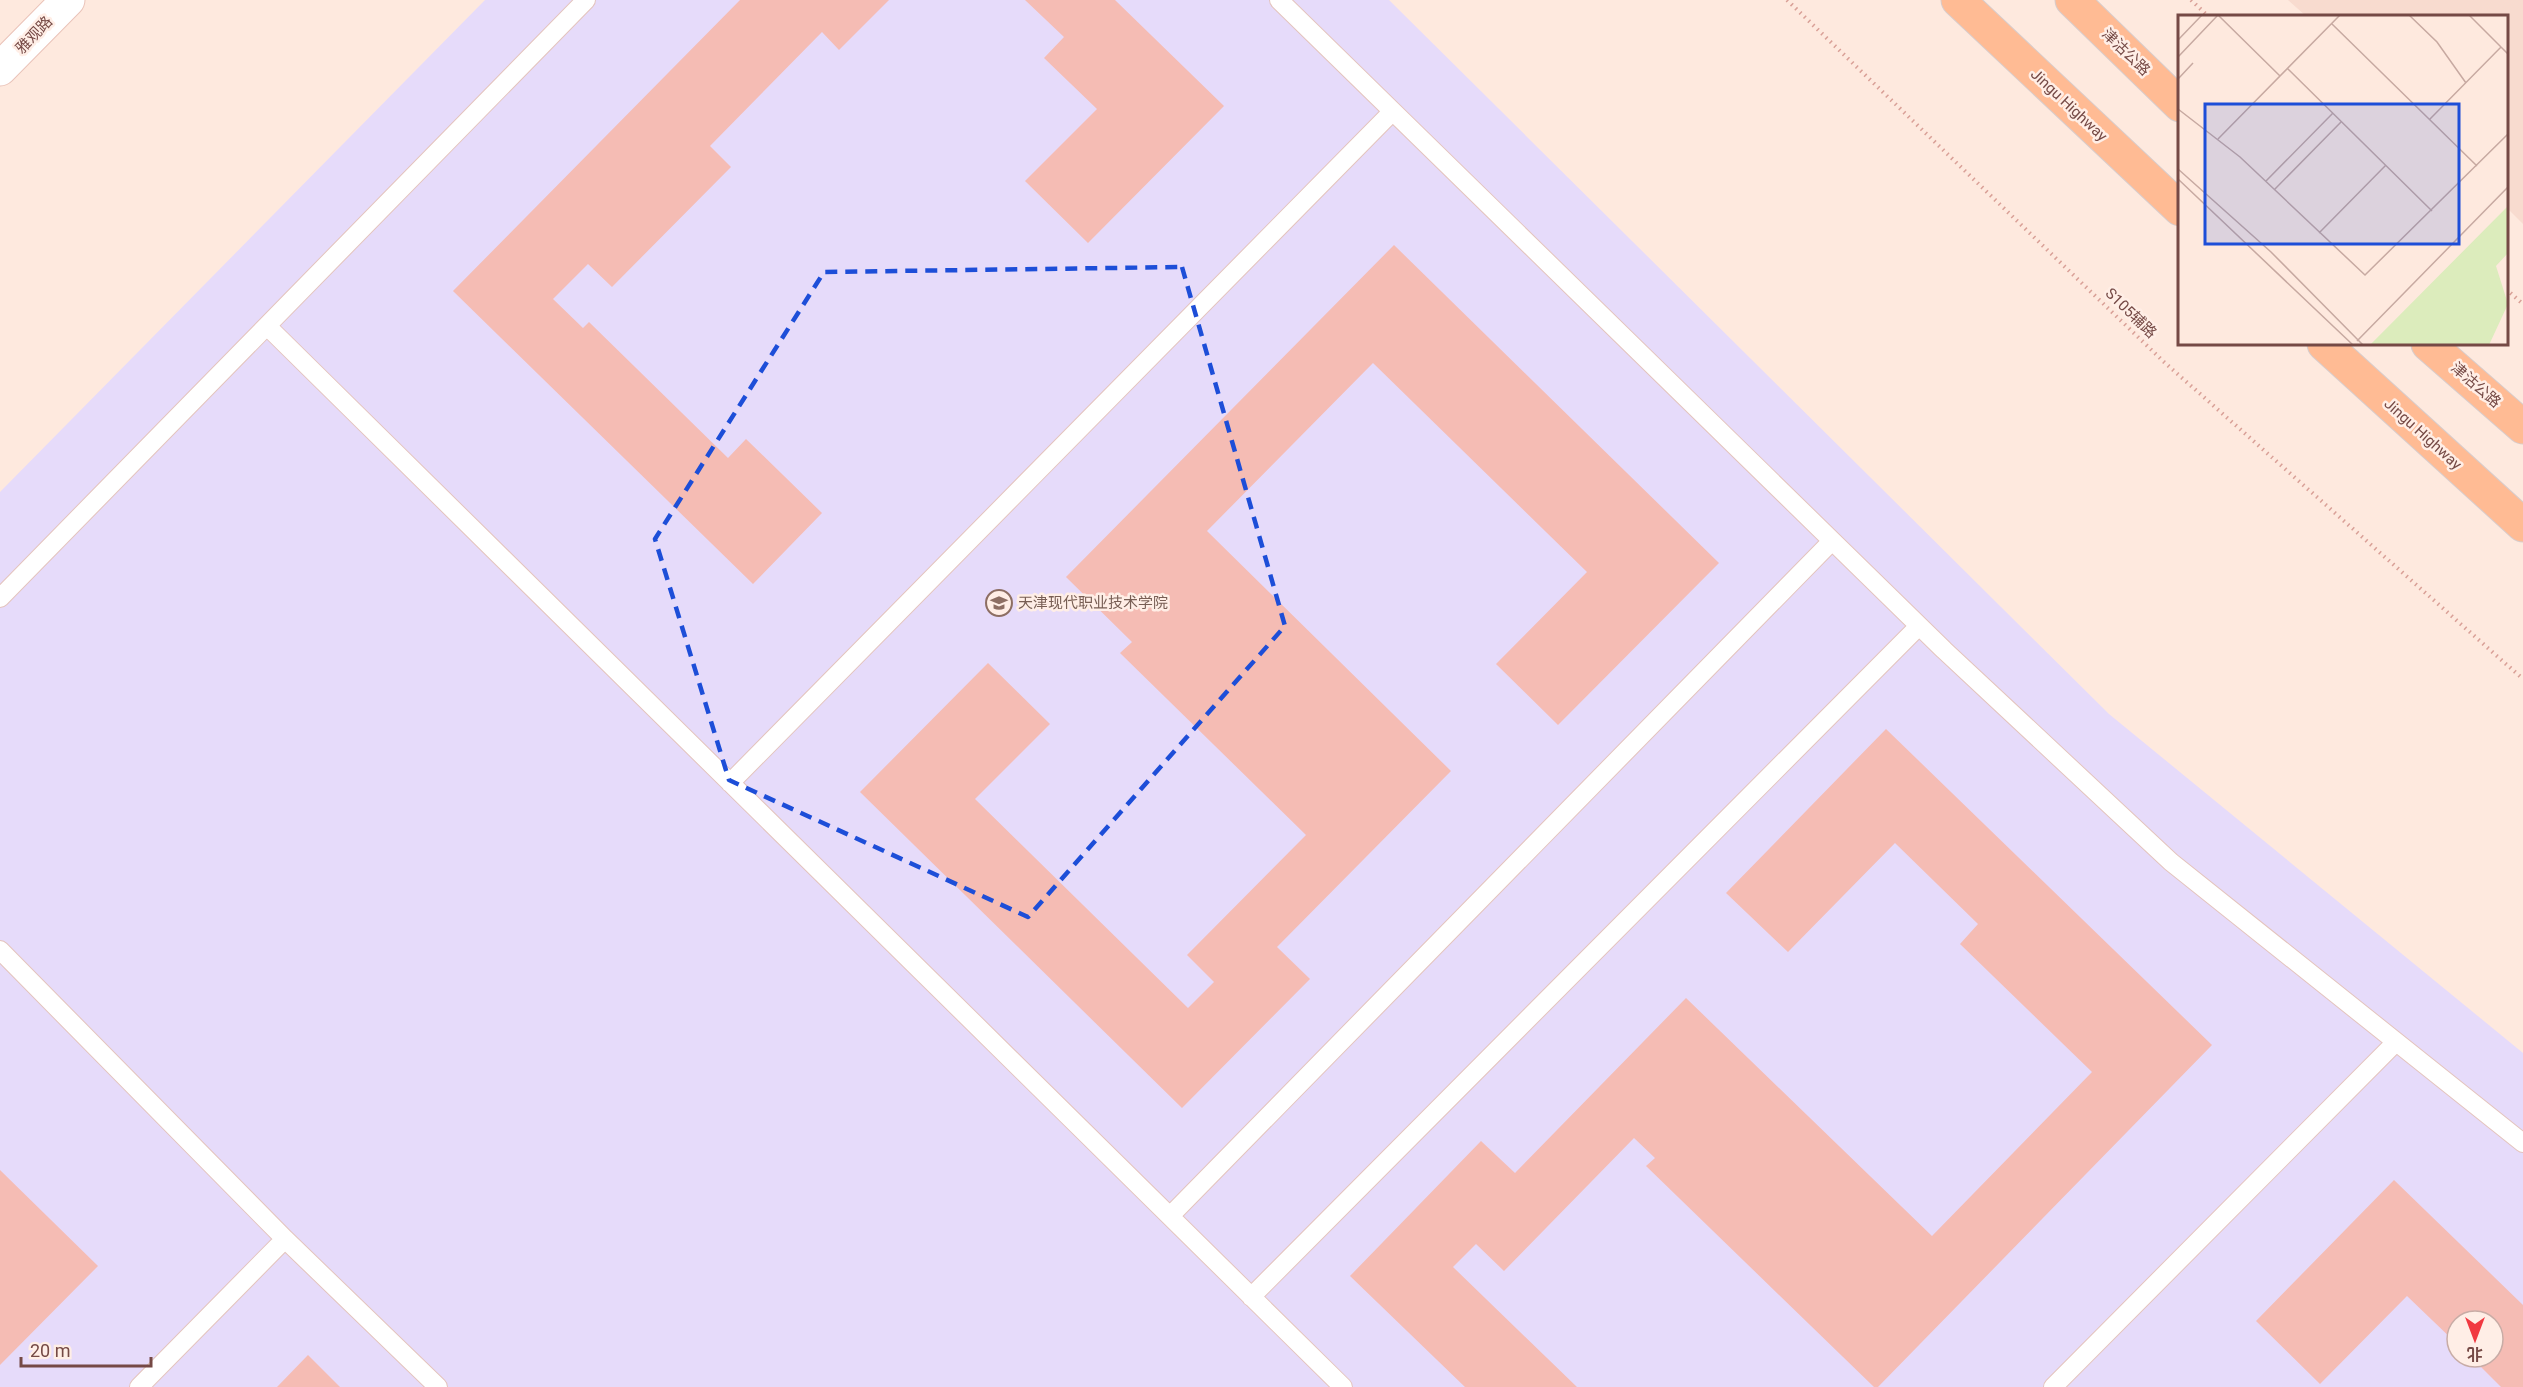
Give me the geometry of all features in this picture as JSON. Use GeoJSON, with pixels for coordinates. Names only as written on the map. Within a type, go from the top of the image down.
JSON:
{"type":"FeatureCollection","features":[{"type":"Feature","properties":{"kind":"main road","name":"雅观路"},"geometry":{"type":"LineString","coordinates":[[0,40],[39,0]]}},
{"type":"Feature","properties":{"kind":"main road","name":"雅观路"},"geometry":{"type":"LineString","coordinates":[[0,69],[68,0]]}},
{"type":"Feature","properties":{"kind":"main road","name":"Jingu Highway"},"geometry":{"type":"LineString","coordinates":[[1958,0],[2178,207]]}},
{"type":"Feature","properties":{"kind":"main road","name":"津沽公路"},"geometry":{"type":"LineString","coordinates":[[2072,0],[2178,103]]}},
{"type":"Feature","properties":{"kind":"main road","name":"Jingu Highway"},"geometry":{"type":"LineString","coordinates":[[2325,345],[2523,525]]}},
{"type":"Feature","properties":{"kind":"main road","name":"津沽公路"},"geometry":{"type":"LineString","coordinates":[[2429,345],[2523,427]]}},
{"type":"Feature","properties":{"kind":"lane"},"geometry":{"type":"LineString","coordinates":[[0,598],[586,0]]}},
{"type":"Feature","properties":{"kind":"lane"},"geometry":{"type":"LineString","coordinates":[[1279,0],[1919,626],[2171,862],[2523,1143]]}},
{"type":"Feature","properties":{"kind":"lane"},"geometry":{"type":"LineString","coordinates":[[730,783],[1392,112]]}},
{"type":"Feature","properties":{"kind":"lane"},"geometry":{"type":"LineString","coordinates":[[267,326],[1343,1387]]}},
{"type":"Feature","properties":{"kind":"lane"},"geometry":{"type":"LineString","coordinates":[[1170,1216],[1833,541]]}},
{"type":"Feature","properties":{"kind":"lane"},"geometry":{"type":"LineString","coordinates":[[1251,1297],[1919,626]]}},
{"type":"Feature","properties":{"kind":"lane"},"geometry":{"type":"LineString","coordinates":[[0,950],[285,1239],[438,1387]]}},
{"type":"Feature","properties":{"kind":"lane"},"geometry":{"type":"LineString","coordinates":[[2053,1387],[2395,1042]]}},
{"type":"Feature","properties":{"kind":"lane"},"geometry":{"type":"LineString","coordinates":[[139,1387],[285,1239]]}},
{"type":"Feature","properties":{"kind":"path","name":"S105辅路"},"geometry":{"type":"LineString","coordinates":[[1787,0],[2164,362],[2523,679]]}},
{"type":"Feature","properties":{"kind":"path"},"geometry":{"type":"LineString","coordinates":[[2191,0],[2207,15]]}},
{"type":"Feature","properties":{"kind":"path"},"geometry":{"type":"LineString","coordinates":[[2508,291],[2523,304]]}},
{"type":"Feature","properties":{"kind":"highlighted area"},"geometry":{"type":"Polygon","coordinates":[[[1182,267],[1285,626],[1028,917],[729,780],[655,539],[824,272],[1182,267]]]}},
{"type":"Feature","properties":{"kind":"shaded area","name":"天津现代职业技术学院"},"geometry":{"type":"Polygon","coordinates":[[[485,0],[1389,0],[2109,714],[2523,1053],[2523,1387],[0,1387],[0,492],[485,0]]]}},
{"type":"Feature","properties":{"kind":"shaded area"},"geometry":{"type":"Polygon","coordinates":[[[2288,0],[2523,0],[2523,224],[2508,209],[2508,15],[2305,15],[2288,0]]]}},
{"type":"Feature","properties":{"kind":"building"},"geometry":{"type":"Polygon","coordinates":[[[740,0],[889,0],[839,50],[822,32],[710,146],[731,167],[612,287],[588,264],[553,299],[583,328],[589,322],[728,458],[746,439],[822,513],[753,584],[453,291],[740,0]]]}},
{"type":"Feature","properties":{"kind":"building"},"geometry":{"type":"Polygon","coordinates":[[[1025,0],[1115,0],[1224,106],[1088,243],[1025,181],[1097,109],[1044,58],[1064,37],[1025,0]]]}},
{"type":"Feature","properties":{"kind":"building"},"geometry":{"type":"Polygon","coordinates":[[[1394,245],[1719,563],[1558,725],[1496,664],[1587,572],[1373,363],[1207,531],[1451,771],[1277,947],[1310,979],[1182,1108],[860,792],[988,663],[1050,724],[975,799],[1188,1008],[1214,982],[1187,955],[1306,835],[1120,653],[1132,642],[1066,577],[1394,245]]]}},
{"type":"Feature","properties":{"kind":"building"},"geometry":{"type":"Polygon","coordinates":[[[1886,729],[2212,1045],[1878,1387],[1874,1387],[1646,1166],[1655,1158],[1634,1138],[1504,1271],[1476,1244],[1453,1267],[1577,1387],[1465,1387],[1350,1276],[1481,1141],[1515,1173],[1686,998],[1932,1236],[2092,1072],[1960,944],[1978,924],[1895,843],[1788,952],[1726,893],[1886,729]]]}},
{"type":"Feature","properties":{"kind":"building"},"geometry":{"type":"Polygon","coordinates":[[[0,1170],[98,1266],[0,1365],[0,1170]]]}},
{"type":"Feature","properties":{"kind":"building"},"geometry":{"type":"Polygon","coordinates":[[[2394,1180],[2523,1305],[2523,1387],[2501,1387],[2483,1369],[2505,1369],[2505,1309],[2445,1309],[2445,1332],[2407,1296],[2320,1384],[2256,1321],[2394,1180]]]}},
{"type":"Feature","properties":{"kind":"building"},"geometry":{"type":"Polygon","coordinates":[[[308,1355],[340,1387],[277,1387],[308,1355]]]}},
{"type":"Feature","properties":{"kind":"place","name":"天津现代职业技术学院"},"geometry":{"type":"Point","coordinates":[999,603]}}]}
